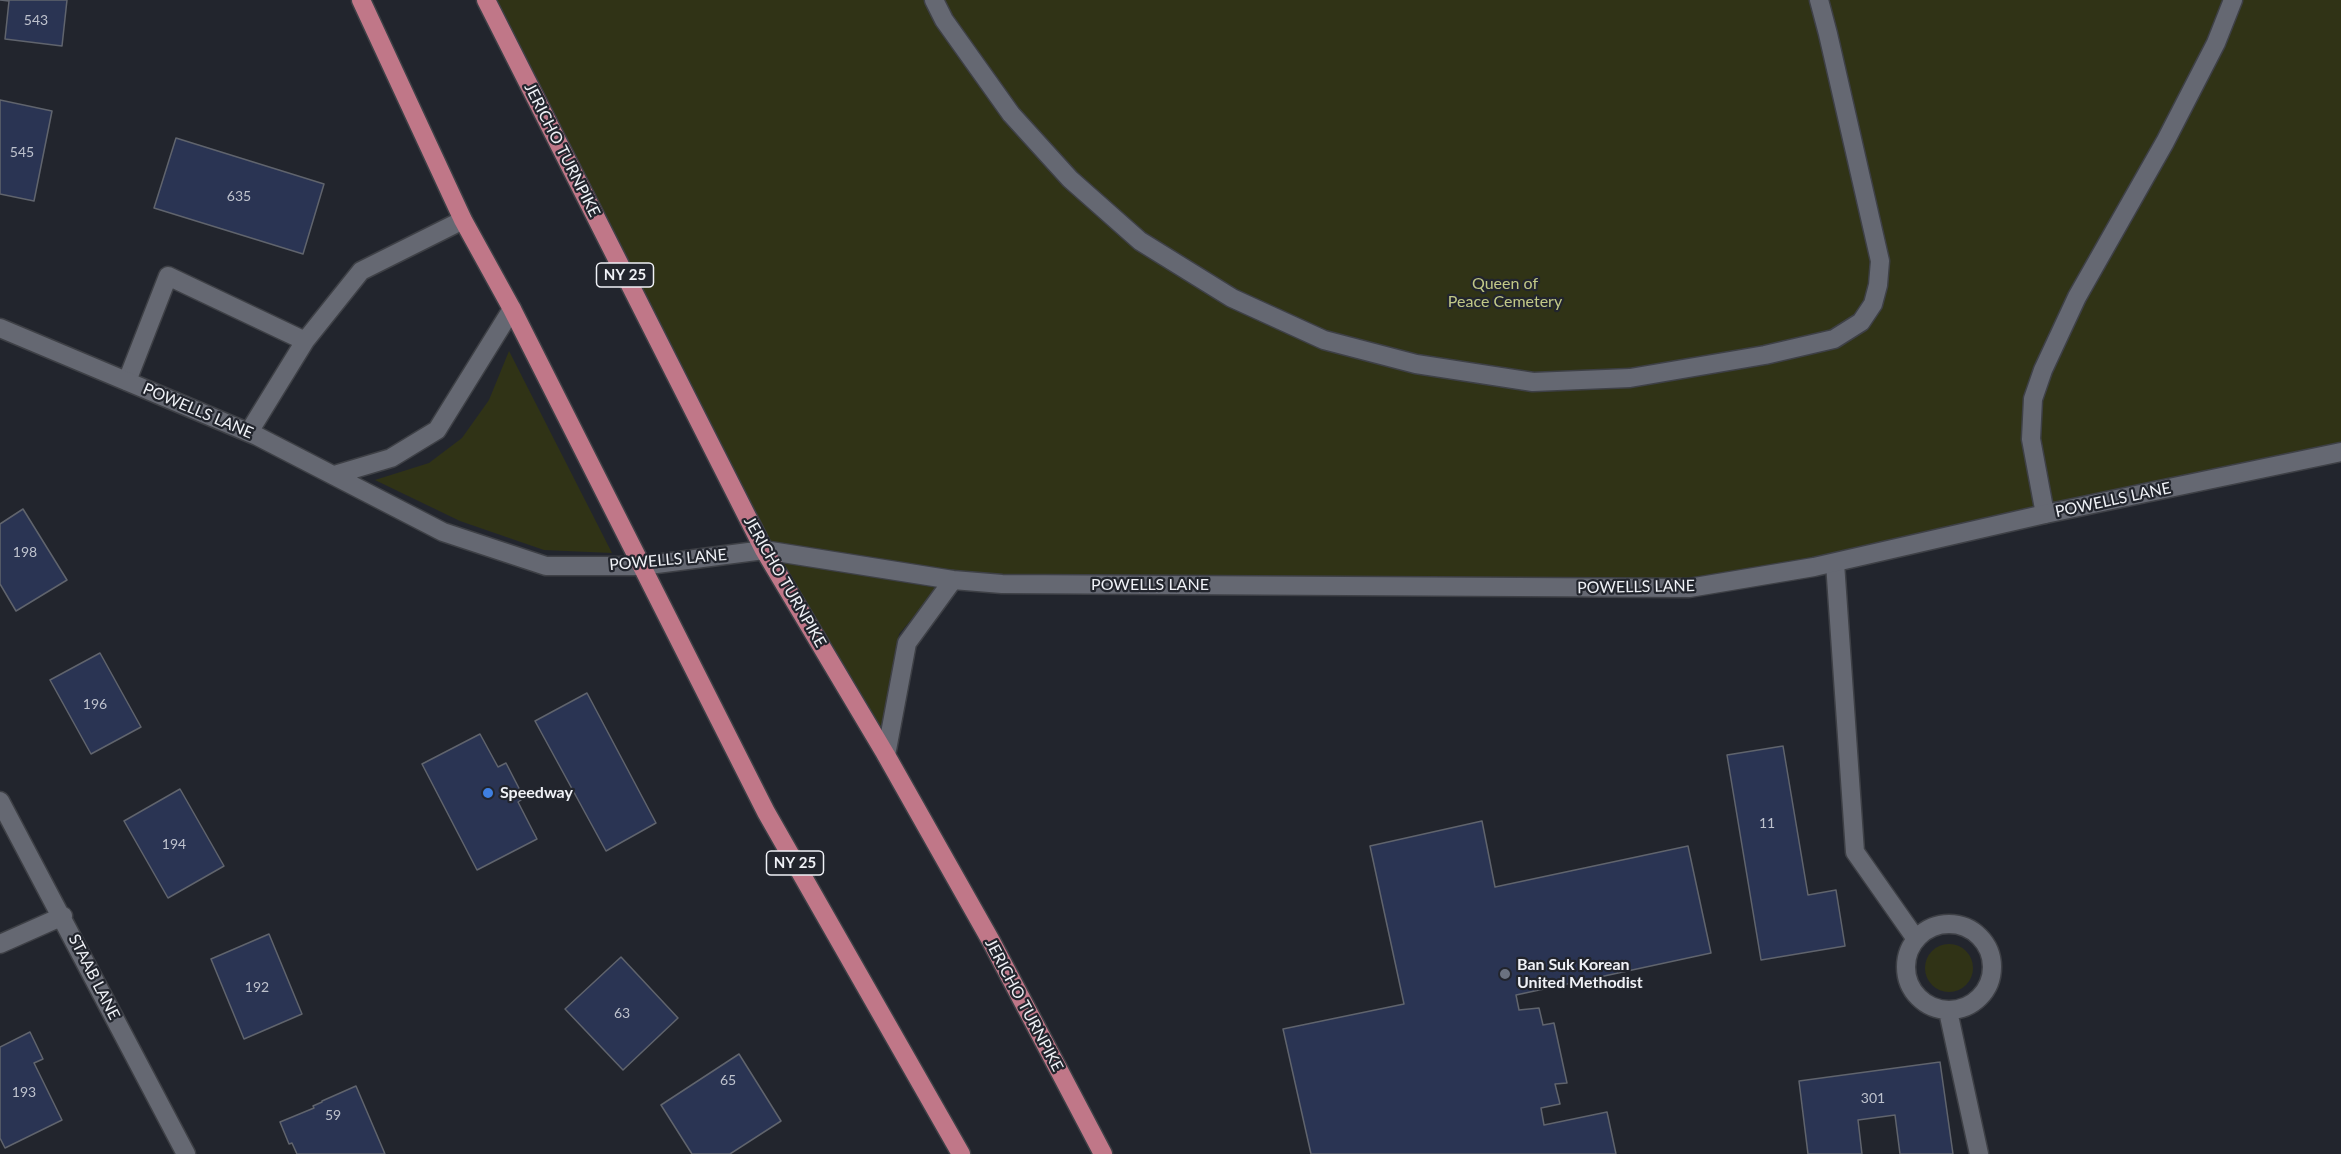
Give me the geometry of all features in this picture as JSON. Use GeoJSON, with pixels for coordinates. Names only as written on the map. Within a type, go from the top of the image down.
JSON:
{"type":"FeatureCollection","features":[{"type":"Feature","properties":{"kind":"main road","name":"NY 25"},"geometry":{"type":"LineString","coordinates":[[361,0],[463,220],[512,309],[771,821],[961,1154]]}},
{"type":"Feature","properties":{"kind":"main road","name":"JERICHO TURNPIKE"},"geometry":{"type":"LineString","coordinates":[[486,0],[764,550],[886,755],[990,941],[1102,1154]]}},
{"type":"Feature","properties":{"kind":"street"},"geometry":{"type":"LineString","coordinates":[[934,0],[944,21],[1011,114],[1070,179],[1140,241],[1232,298],[1324,340],[1416,363],[1533,382],[1630,378],[1765,355],[1834,339],[1861,322],[1873,304],[1878,285],[1880,261],[1819,0]]}},
{"type":"Feature","properties":{"kind":"street"},"geometry":{"type":"LineString","coordinates":[[2045,514],[2031,438],[2033,399],[2043,370],[2077,297],[2120,225],[2181,113],[2216,43],[2233,0]]}},
{"type":"Feature","properties":{"kind":"street"},"geometry":{"type":"LineString","coordinates":[[249,432],[305,341],[361,271],[463,220]]}},
{"type":"Feature","properties":{"kind":"street"},"geometry":{"type":"LineString","coordinates":[[127,381],[168,276],[305,341]]}},
{"type":"Feature","properties":{"kind":"street"},"geometry":{"type":"LineString","coordinates":[[334,475],[391,458],[437,430],[512,309]]}},
{"type":"Feature","properties":{"kind":"street","name":"POWELLS LANE"},"geometry":{"type":"LineString","coordinates":[[0,328],[249,432],[443,532],[546,566],[641,566],[764,550],[954,580],[1014,584],[1689,588],[1834,562],[2045,514],[2341,452]]}},
{"type":"Feature","properties":{"kind":"street"},"geometry":{"type":"LineString","coordinates":[[1834,562],[1855,852],[1916,939]]}},
{"type":"Feature","properties":{"kind":"street"},"geometry":{"type":"LineString","coordinates":[[886,755],[908,643],[954,580]]}},
{"type":"Feature","properties":{"kind":"street","name":"STAAB LANE"},"geometry":{"type":"LineString","coordinates":[[0,801],[63,916],[186,1154]]}},
{"type":"Feature","properties":{"kind":"street"},"geometry":{"type":"LineString","coordinates":[[0,944],[63,916]]}},
{"type":"Feature","properties":{"kind":"street"},"geometry":{"type":"LineString","coordinates":[[1952,924],[1966,927],[1979,936],[1988,947],[1992,962],[1992,977],[1986,991],[1975,1002],[1962,1009],[1948,1011],[1921,1001],[1907,978],[1906,964],[1909,951],[1916,939],[1926,930],[1939,925],[1952,924]]}},
{"type":"Feature","properties":{"kind":"street"},"geometry":{"type":"LineString","coordinates":[[1948,1011],[1979,1154]]}},
{"type":"Feature","properties":{"kind":"green space","name":"Queen of Peace Cemetery"},"geometry":{"type":"Polygon","coordinates":[[[486,0],[2341,0],[2341,452],[1689,588],[1002,584],[764,550],[486,0]]]}},
{"type":"Feature","properties":{"kind":"green space"},"geometry":{"type":"Polygon","coordinates":[[[509,351],[612,553],[544,550],[460,521],[375,480],[429,463],[462,438],[489,400],[509,351]]]}},
{"type":"Feature","properties":{"kind":"green space"},"geometry":{"type":"Polygon","coordinates":[[[782,561],[938,588],[899,634],[883,738],[782,561]]]}},
{"type":"Feature","properties":{"kind":"green space"},"geometry":{"type":"Polygon","coordinates":[[[1944,944],[1954,944],[1966,951],[1973,963],[1973,973],[1966,985],[1954,992],[1944,992],[1929,981],[1925,973],[1925,963],[1936,948],[1944,944]]]}},
{"type":"Feature","properties":{"kind":"building"},"geometry":{"type":"Polygon","coordinates":[[[0,0],[67,0],[62,46],[5,39],[9,1],[0,0]]]}},
{"type":"Feature","properties":{"kind":"building"},"geometry":{"type":"Polygon","coordinates":[[[0,100],[52,111],[34,201],[0,194],[0,100]]]}},
{"type":"Feature","properties":{"kind":"building"},"geometry":{"type":"Polygon","coordinates":[[[176,138],[324,184],[303,254],[154,208],[176,138]]]}},
{"type":"Feature","properties":{"kind":"building"},"geometry":{"type":"Polygon","coordinates":[[[23,509],[67,580],[16,611],[0,584],[0,524],[23,509]]]}},
{"type":"Feature","properties":{"kind":"building"},"geometry":{"type":"Polygon","coordinates":[[[100,653],[141,727],[91,754],[50,680],[100,653]]]}},
{"type":"Feature","properties":{"kind":"building"},"geometry":{"type":"Polygon","coordinates":[[[587,693],[656,823],[606,851],[535,721],[587,693]]]}},
{"type":"Feature","properties":{"kind":"building"},"geometry":{"type":"Polygon","coordinates":[[[480,734],[498,767],[506,763],[524,798],[518,802],[537,839],[477,870],[422,764],[480,734]]]}},
{"type":"Feature","properties":{"kind":"building"},"geometry":{"type":"Polygon","coordinates":[[[1783,746],[1808,895],[1836,890],[1845,946],[1761,960],[1727,755],[1783,746]]]}},
{"type":"Feature","properties":{"kind":"building"},"geometry":{"type":"Polygon","coordinates":[[[180,789],[224,866],[168,898],[124,821],[180,789]]]}},
{"type":"Feature","properties":{"kind":"building","name":"Ban Suk Korean United Methodist"},"geometry":{"type":"Polygon","coordinates":[[[1482,821],[1495,887],[1688,846],[1711,953],[1516,995],[1519,1010],[1539,1008],[1543,1025],[1554,1023],[1567,1083],[1555,1084],[1560,1104],[1541,1108],[1544,1125],[1607,1112],[1616,1154],[1311,1154],[1283,1029],[1404,1004],[1370,846],[1482,821]]]}},
{"type":"Feature","properties":{"kind":"building"},"geometry":{"type":"Polygon","coordinates":[[[269,934],[302,1014],[244,1039],[211,959],[269,934]]]}},
{"type":"Feature","properties":{"kind":"building"},"geometry":{"type":"Polygon","coordinates":[[[621,957],[678,1018],[623,1070],[565,1009],[621,957]]]}},
{"type":"Feature","properties":{"kind":"building"},"geometry":{"type":"Polygon","coordinates":[[[30,1032],[43,1059],[34,1063],[62,1120],[5,1148],[0,1138],[0,1047],[30,1032]]]}},
{"type":"Feature","properties":{"kind":"building"},"geometry":{"type":"Polygon","coordinates":[[[739,1054],[781,1121],[730,1154],[692,1154],[661,1105],[739,1054]]]}},
{"type":"Feature","properties":{"kind":"building"},"geometry":{"type":"Polygon","coordinates":[[[1940,1062],[1953,1154],[1900,1154],[1895,1115],[1858,1120],[1862,1154],[1808,1154],[1799,1081],[1940,1062]]]}},
{"type":"Feature","properties":{"kind":"building"},"geometry":{"type":"Polygon","coordinates":[[[356,1086],[385,1154],[297,1154],[292,1143],[289,1144],[280,1122],[314,1108],[313,1106],[322,1101],[356,1086]]]}},
{"type":"Feature","properties":{"kind":"place","name":"Speedway"},"geometry":{"type":"Point","coordinates":[488,793]}},
{"type":"Feature","properties":{"kind":"place","name":"Ban Suk Korean United Methodist"},"geometry":{"type":"Point","coordinates":[1505,974]}}]}
